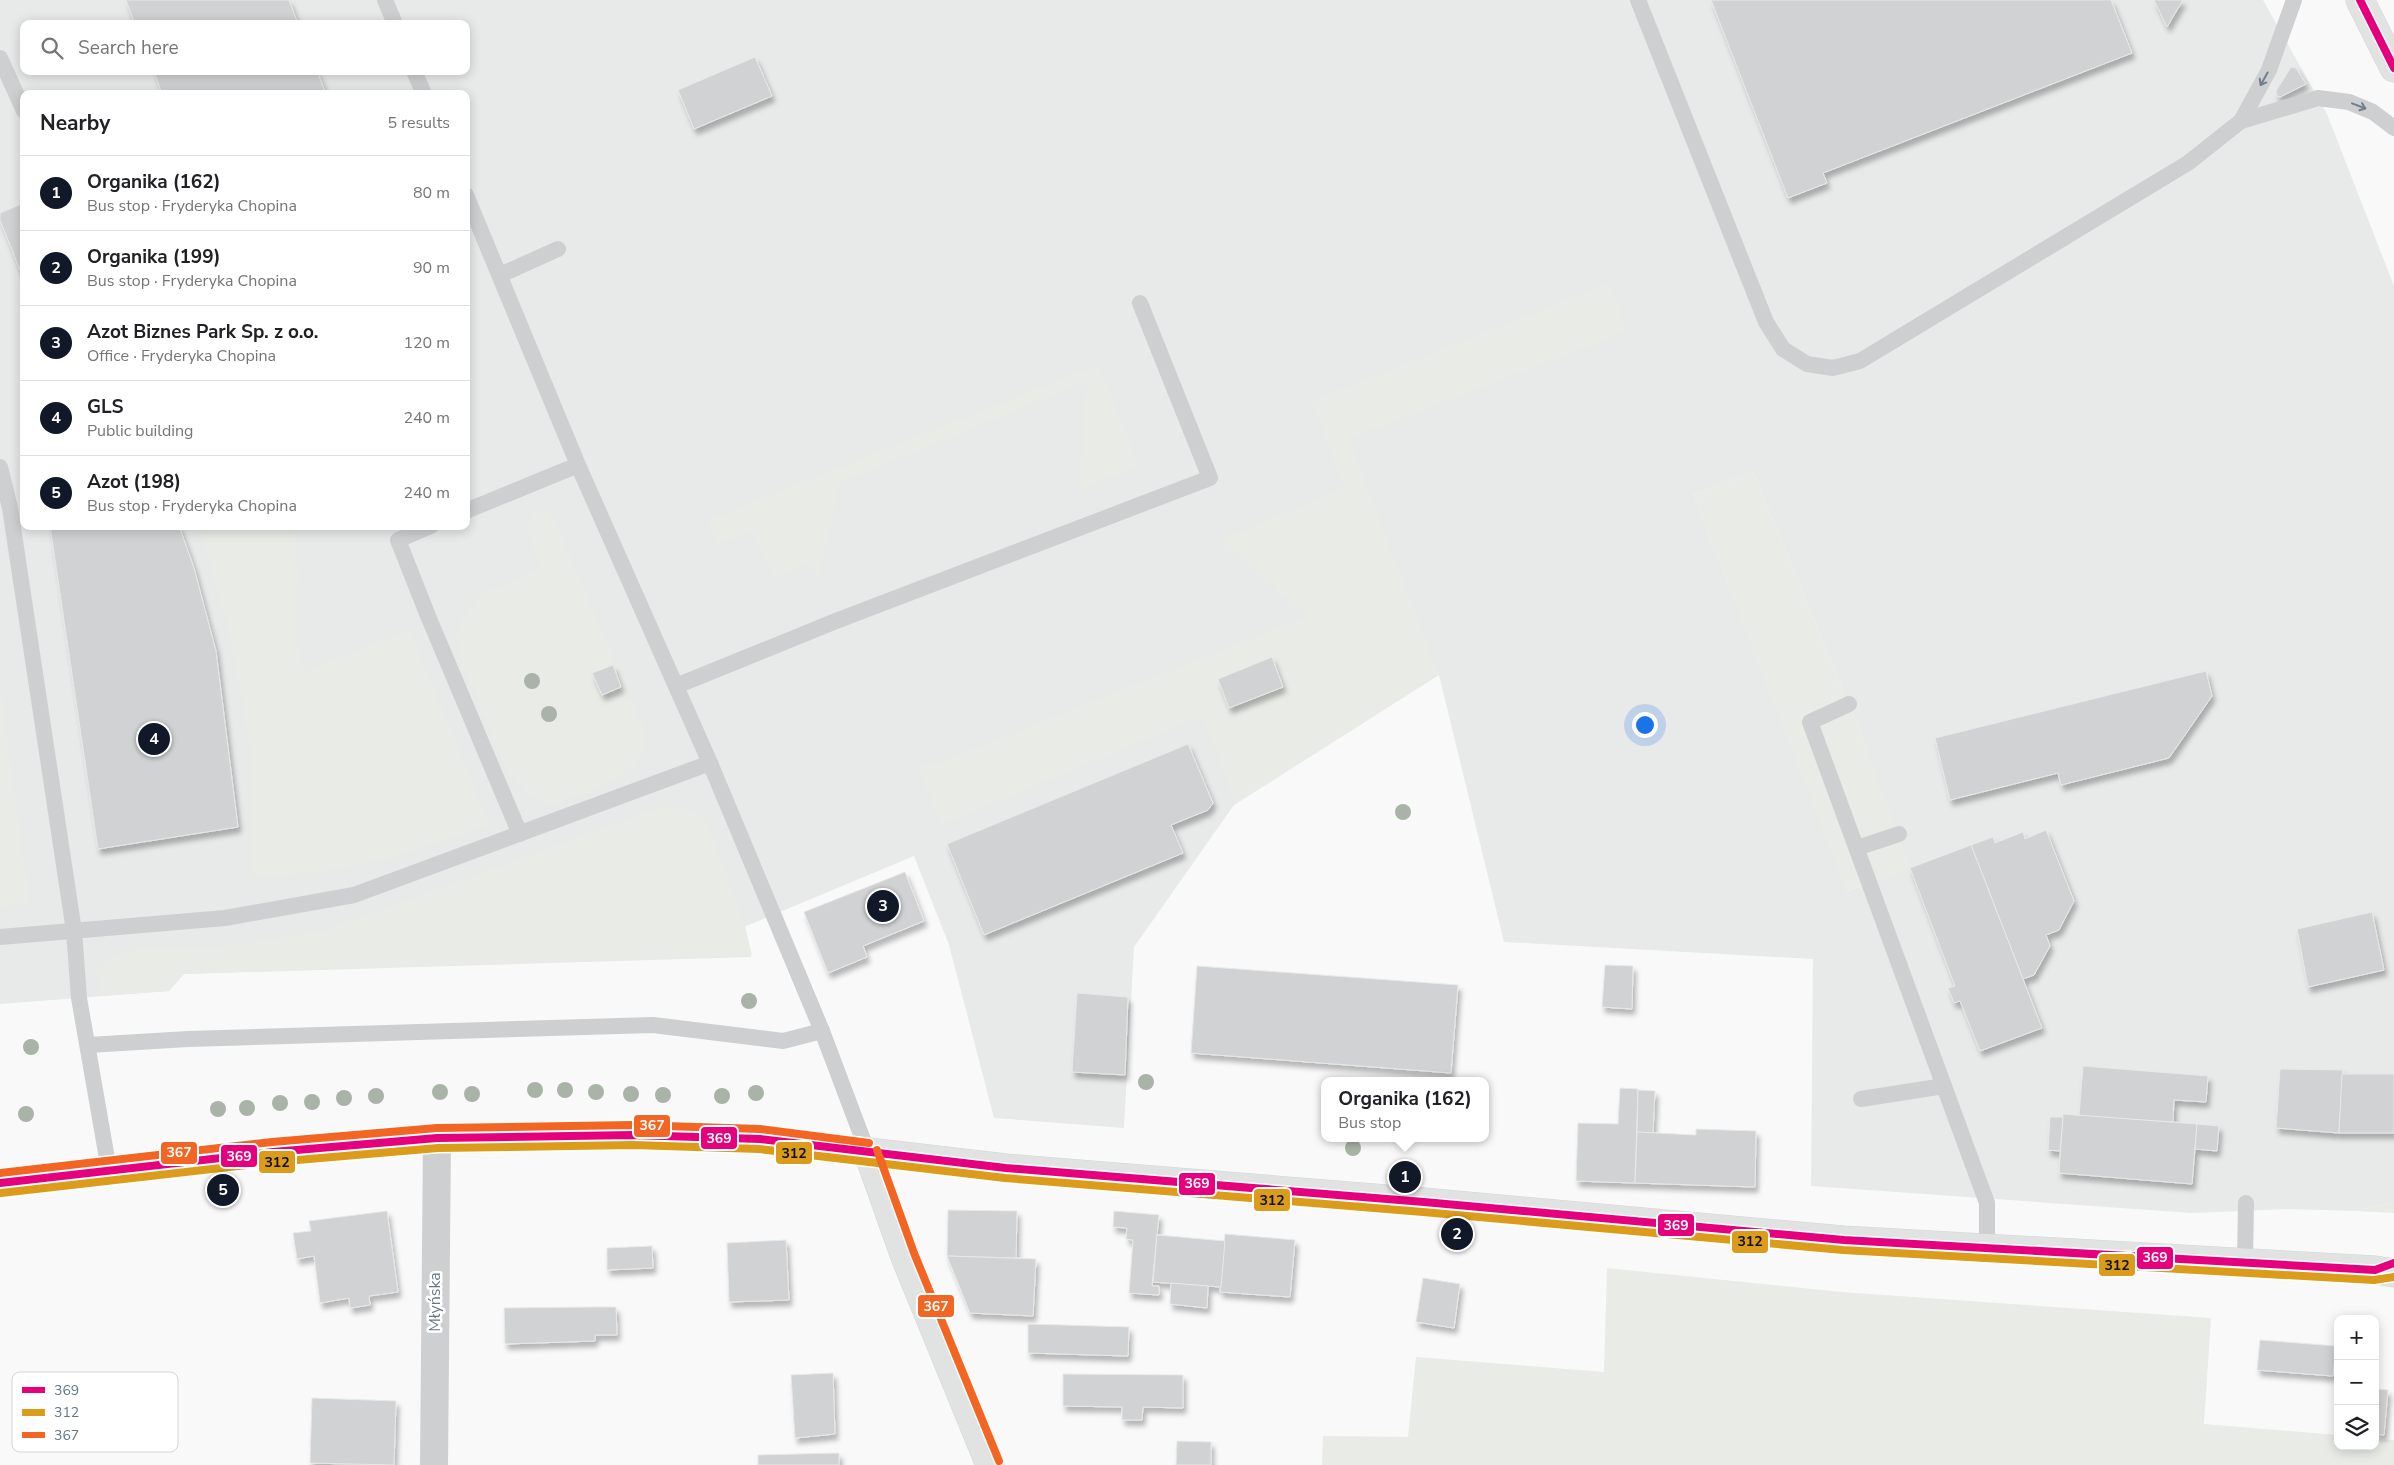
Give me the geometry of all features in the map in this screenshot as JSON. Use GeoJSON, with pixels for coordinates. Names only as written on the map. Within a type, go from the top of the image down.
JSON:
{"type":"FeatureCollection","features":[{"type":"Feature","properties":{"kind":"main road"},"geometry":{"type":"LineString","coordinates":[[2360,0],[2394,68]]}},
{"type":"Feature","properties":{"kind":"main road"},"geometry":{"type":"LineString","coordinates":[[0,1183],[273,1152],[437,1138],[633,1135],[750,1139],[1016,1169],[1449,1204],[1844,1240],[2389,1268]]}},
{"type":"Feature","properties":{"kind":"main road"},"geometry":{"type":"LineString","coordinates":[[868,1152],[905,1257],[990,1465]]}},
{"type":"Feature","properties":{"kind":"street","name":"Młyńska"},"geometry":{"type":"LineString","coordinates":[[434,1465],[437,1138]]}},
{"type":"Feature","properties":{"kind":"lane"},"geometry":{"type":"LineString","coordinates":[[385,0],[393,20]]}},
{"type":"Feature","properties":{"kind":"lane"},"geometry":{"type":"LineString","coordinates":[[1638,0],[1766,322],[1783,349],[1806,364],[1832,368],[1860,361],[2188,163],[2241,121],[2318,98],[2349,102],[2373,112],[2394,128]]}},
{"type":"Feature","properties":{"kind":"lane"},"geometry":{"type":"LineString","coordinates":[[2241,121],[2269,70],[2294,0]]}},
{"type":"Feature","properties":{"kind":"lane"},"geometry":{"type":"LineString","coordinates":[[0,58],[20,103]]}},
{"type":"Feature","properties":{"kind":"lane"},"geometry":{"type":"LineString","coordinates":[[416,75],[422,90]]}},
{"type":"Feature","properties":{"kind":"lane"},"geometry":{"type":"LineString","coordinates":[[470,204],[578,465],[710,763],[822,1031],[868,1152]]}},
{"type":"Feature","properties":{"kind":"lane"},"geometry":{"type":"LineString","coordinates":[[500,275],[558,249]]}},
{"type":"Feature","properties":{"kind":"lane"},"geometry":{"type":"LineString","coordinates":[[676,686],[836,621],[1210,478],[1140,303]]}},
{"type":"Feature","properties":{"kind":"lane"},"geometry":{"type":"LineString","coordinates":[[470,509],[578,465]]}},
{"type":"Feature","properties":{"kind":"lane"},"geometry":{"type":"LineString","coordinates":[[0,467],[11,508],[74,931],[79,998],[109,1170]]}},
{"type":"Feature","properties":{"kind":"lane"},"geometry":{"type":"LineString","coordinates":[[421,530],[398,540],[520,834]]}},
{"type":"Feature","properties":{"kind":"lane"},"geometry":{"type":"LineString","coordinates":[[1849,704],[1810,722],[1858,848],[1987,1203],[1987,1248]]}},
{"type":"Feature","properties":{"kind":"lane"},"geometry":{"type":"LineString","coordinates":[[0,937],[225,918],[354,895],[710,763]]}},
{"type":"Feature","properties":{"kind":"lane"},"geometry":{"type":"LineString","coordinates":[[1858,848],[1899,834]]}},
{"type":"Feature","properties":{"kind":"lane"},"geometry":{"type":"LineString","coordinates":[[88,1045],[188,1039],[653,1025],[783,1041],[822,1031]]}},
{"type":"Feature","properties":{"kind":"lane"},"geometry":{"type":"LineString","coordinates":[[1861,1099],[1944,1086]]}},
{"type":"Feature","properties":{"kind":"lane"},"geometry":{"type":"LineString","coordinates":[[2245,1262],[2246,1203]]}},
{"type":"Feature","properties":{"kind":"shaded area"},"geometry":{"type":"Polygon","coordinates":[[[0,0],[2263,0],[2327,114],[2394,286],[2394,1201],[2356,1211],[2288,1209],[2192,1213],[1811,1186],[1813,959],[1504,942],[1439,675],[1234,805],[1134,947],[1124,1128],[994,1118],[949,945],[914,856],[744,927],[751,957],[184,974],[169,991],[0,1004],[0,0]],[[1753,472],[1693,494],[1847,891],[1909,868],[1863,738],[1753,472]]]}},
{"type":"Feature","properties":{"kind":"shaded area"},"geometry":{"type":"Polygon","coordinates":[[[1609,283],[1628,331],[1349,439],[1439,674],[1235,804],[1202,716],[941,825],[917,766],[940,762],[1307,616],[1220,540],[1344,488],[1311,401],[1609,283]]]}},
{"type":"Feature","properties":{"kind":"shaded area"},"geometry":{"type":"Polygon","coordinates":[[[1098,364],[1139,465],[1078,492],[1087,381],[840,483],[819,580],[811,563],[772,578],[753,531],[717,544],[708,520],[1098,364]]]}},
{"type":"Feature","properties":{"kind":"shaded area"},"geometry":{"type":"Polygon","coordinates":[[[1753,472],[1863,738],[1910,868],[1846,891],[1693,494],[1753,472]]]}},
{"type":"Feature","properties":{"kind":"shaded area"},"geometry":{"type":"Polygon","coordinates":[[[549,511],[560,532],[645,731],[645,749],[636,764],[614,780],[549,806],[529,796],[506,769],[461,663],[456,638],[462,617],[485,592],[541,569],[525,527],[533,512],[549,511]]]}},
{"type":"Feature","properties":{"kind":"shaded area"},"geometry":{"type":"Polygon","coordinates":[[[200,530],[294,530],[298,571],[297,646],[305,671],[410,630],[490,825],[387,859],[318,873],[252,877],[252,762],[231,641],[200,530]]]}},
{"type":"Feature","properties":{"kind":"shaded area"},"geometry":{"type":"Polygon","coordinates":[[[0,685],[30,904],[0,907],[0,685]]]}},
{"type":"Feature","properties":{"kind":"shaded area"},"geometry":{"type":"Polygon","coordinates":[[[663,806],[686,808],[707,820],[745,926],[752,955],[184,974],[169,991],[99,996],[96,970],[108,959],[133,949],[233,945],[328,929],[663,806]]]}},
{"type":"Feature","properties":{"kind":"shaded area"},"geometry":{"type":"Polygon","coordinates":[[[2394,1201],[2394,1213],[2356,1211],[2394,1201]]]}},
{"type":"Feature","properties":{"kind":"shaded area"},"geometry":{"type":"Polygon","coordinates":[[[1607,1268],[1841,1292],[2211,1318],[2204,1424],[2334,1435],[2334,1450],[2379,1450],[2379,1439],[2394,1440],[2394,1465],[1322,1465],[1323,1436],[1408,1437],[1416,1357],[1604,1372],[1607,1268]]]}},
{"type":"Feature","properties":{"kind":"building"},"geometry":{"type":"Polygon","coordinates":[[[126,0],[289,0],[296,20],[134,20],[126,0]]]}},
{"type":"Feature","properties":{"kind":"building"},"geometry":{"type":"Polygon","coordinates":[[[1711,0],[2111,0],[2132,53],[1823,173],[1827,183],[1788,198],[1711,0]]]}},
{"type":"Feature","properties":{"kind":"building"},"geometry":{"type":"Polygon","coordinates":[[[2154,0],[2183,0],[2167,27],[2154,0]]]}},
{"type":"Feature","properties":{"kind":"building"},"geometry":{"type":"Polygon","coordinates":[[[755,57],[772,96],[694,129],[678,90],[755,57]]]}},
{"type":"Feature","properties":{"kind":"building"},"geometry":{"type":"Polygon","coordinates":[[[2291,67],[2296,68],[2306,84],[2280,97],[2277,96],[2276,91],[2291,67]]]}},
{"type":"Feature","properties":{"kind":"building"},"geometry":{"type":"Polygon","coordinates":[[[155,75],[319,75],[324,90],[161,90],[155,75]]]}},
{"type":"Feature","properties":{"kind":"building"},"geometry":{"type":"Polygon","coordinates":[[[20,205],[20,270],[0,220],[0,213],[20,205]]]}},
{"type":"Feature","properties":{"kind":"building"},"geometry":{"type":"Polygon","coordinates":[[[51,530],[180,530],[194,568],[216,651],[238,827],[98,849],[51,530]]]}},
{"type":"Feature","properties":{"kind":"building"},"geometry":{"type":"Polygon","coordinates":[[[1272,657],[1283,687],[1229,708],[1218,679],[1272,657]]]}},
{"type":"Feature","properties":{"kind":"building"},"geometry":{"type":"Polygon","coordinates":[[[613,665],[621,687],[602,695],[592,673],[613,665]]]}},
{"type":"Feature","properties":{"kind":"building"},"geometry":{"type":"Polygon","coordinates":[[[2206,671],[2212,696],[2169,758],[2061,785],[2058,773],[1950,800],[1935,738],[2206,671]]]}},
{"type":"Feature","properties":{"kind":"building"},"geometry":{"type":"Polygon","coordinates":[[[1188,744],[1213,803],[1208,810],[1171,825],[1183,853],[984,935],[947,844],[1188,744]]]}},
{"type":"Feature","properties":{"kind":"building"},"geometry":{"type":"Polygon","coordinates":[[[2046,830],[2074,901],[2059,930],[2046,935],[2050,946],[2034,975],[2023,979],[1971,845],[1993,837],[1995,843],[2023,832],[2025,839],[2046,830]]]}},
{"type":"Feature","properties":{"kind":"building"},"geometry":{"type":"Polygon","coordinates":[[[1971,845],[2042,1028],[1980,1051],[1960,1001],[1954,1003],[1948,988],[1955,986],[1910,868],[1971,845]]]}},
{"type":"Feature","properties":{"kind":"building"},"geometry":{"type":"Polygon","coordinates":[[[905,872],[924,921],[863,946],[867,957],[828,973],[804,912],[905,872]]]}},
{"type":"Feature","properties":{"kind":"building"},"geometry":{"type":"Polygon","coordinates":[[[2372,912],[2384,970],[2308,987],[2297,929],[2372,912]]]}},
{"type":"Feature","properties":{"kind":"building"},"geometry":{"type":"Polygon","coordinates":[[[1605,965],[1633,966],[1632,1009],[1602,1007],[1605,965]]]}},
{"type":"Feature","properties":{"kind":"building"},"geometry":{"type":"Polygon","coordinates":[[[1197,966],[1458,985],[1451,1073],[1191,1053],[1197,966]]]}},
{"type":"Feature","properties":{"kind":"building"},"geometry":{"type":"Polygon","coordinates":[[[1077,993],[1128,997],[1125,1075],[1072,1072],[1077,993]]]}},
{"type":"Feature","properties":{"kind":"building"},"geometry":{"type":"Polygon","coordinates":[[[2083,1066],[2208,1076],[2206,1102],[2174,1100],[2173,1122],[2079,1116],[2083,1066]]]}},
{"type":"Feature","properties":{"kind":"building"},"geometry":{"type":"Polygon","coordinates":[[[2280,1069],[2343,1070],[2339,1133],[2276,1128],[2280,1069]]]}},
{"type":"Feature","properties":{"kind":"building"},"geometry":{"type":"Polygon","coordinates":[[[2342,1074],[2394,1074],[2394,1133],[2339,1133],[2342,1074]]]}},
{"type":"Feature","properties":{"kind":"building"},"geometry":{"type":"Polygon","coordinates":[[[1620,1088],[1638,1089],[1635,1183],[1576,1181],[1578,1123],[1618,1124],[1620,1088]]]}},
{"type":"Feature","properties":{"kind":"building"},"geometry":{"type":"Polygon","coordinates":[[[1638,1090],[1655,1091],[1653,1133],[1637,1132],[1638,1090]]]}},
{"type":"Feature","properties":{"kind":"building"},"geometry":{"type":"Polygon","coordinates":[[[2063,1114],[2197,1124],[2192,1184],[2059,1173],[2063,1114]]]}},
{"type":"Feature","properties":{"kind":"building"},"geometry":{"type":"Polygon","coordinates":[[[2050,1117],[2063,1117],[2060,1151],[2048,1150],[2050,1117]]]}},
{"type":"Feature","properties":{"kind":"building"},"geometry":{"type":"Polygon","coordinates":[[[2197,1124],[2219,1126],[2217,1151],[2195,1149],[2197,1124]]]}},
{"type":"Feature","properties":{"kind":"building"},"geometry":{"type":"Polygon","coordinates":[[[1696,1129],[1756,1131],[1755,1187],[1635,1183],[1637,1132],[1696,1135],[1696,1129]]]}},
{"type":"Feature","properties":{"kind":"building"},"geometry":{"type":"Polygon","coordinates":[[[948,1210],[1017,1211],[1016,1258],[947,1256],[948,1210]]]}},
{"type":"Feature","properties":{"kind":"building"},"geometry":{"type":"Polygon","coordinates":[[[387,1211],[398,1292],[369,1296],[370,1305],[350,1308],[349,1298],[320,1303],[314,1256],[297,1259],[293,1233],[311,1231],[309,1221],[387,1211]]]}},
{"type":"Feature","properties":{"kind":"building"},"geometry":{"type":"Polygon","coordinates":[[[1114,1211],[1159,1215],[1152,1286],[1159,1286],[1159,1295],[1129,1293],[1133,1240],[1126,1239],[1127,1228],[1113,1227],[1114,1211]]]}},
{"type":"Feature","properties":{"kind":"building"},"geometry":{"type":"Polygon","coordinates":[[[1225,1234],[1295,1240],[1290,1297],[1220,1292],[1225,1234]]]}},
{"type":"Feature","properties":{"kind":"building"},"geometry":{"type":"Polygon","coordinates":[[[1157,1235],[1225,1241],[1221,1287],[1153,1282],[1157,1235]]]}},
{"type":"Feature","properties":{"kind":"building"},"geometry":{"type":"Polygon","coordinates":[[[786,1240],[789,1300],[729,1302],[727,1243],[786,1240]]]}},
{"type":"Feature","properties":{"kind":"building"},"geometry":{"type":"Polygon","coordinates":[[[652,1246],[653,1268],[607,1270],[607,1248],[652,1246]]]}},
{"type":"Feature","properties":{"kind":"building"},"geometry":{"type":"Polygon","coordinates":[[[947,1256],[1036,1259],[1033,1316],[970,1313],[947,1256]]]}},
{"type":"Feature","properties":{"kind":"building"},"geometry":{"type":"Polygon","coordinates":[[[1423,1278],[1460,1284],[1454,1328],[1416,1322],[1423,1278]]]}},
{"type":"Feature","properties":{"kind":"building"},"geometry":{"type":"Polygon","coordinates":[[[1171,1283],[1208,1286],[1207,1308],[1170,1304],[1171,1283]]]}},
{"type":"Feature","properties":{"kind":"building"},"geometry":{"type":"Polygon","coordinates":[[[616,1307],[617,1335],[595,1335],[595,1341],[505,1344],[504,1308],[616,1307]]]}},
{"type":"Feature","properties":{"kind":"building"},"geometry":{"type":"Polygon","coordinates":[[[1028,1324],[1129,1327],[1128,1356],[1028,1353],[1028,1324]]]}},
{"type":"Feature","properties":{"kind":"building"},"geometry":{"type":"Polygon","coordinates":[[[2260,1340],[2334,1346],[2333,1376],[2257,1370],[2260,1340]]]}},
{"type":"Feature","properties":{"kind":"building"},"geometry":{"type":"Polygon","coordinates":[[[833,1373],[835,1434],[795,1438],[791,1375],[833,1373]]]}},
{"type":"Feature","properties":{"kind":"building"},"geometry":{"type":"Polygon","coordinates":[[[1063,1374],[1183,1375],[1183,1408],[1143,1407],[1142,1420],[1122,1420],[1122,1407],[1063,1406],[1063,1374]]]}},
{"type":"Feature","properties":{"kind":"building"},"geometry":{"type":"Polygon","coordinates":[[[2379,1389],[2388,1390],[2384,1435],[2379,1434],[2379,1389]]]}},
{"type":"Feature","properties":{"kind":"building"},"geometry":{"type":"Polygon","coordinates":[[[312,1398],[396,1401],[394,1465],[310,1463],[312,1398]]]}},
{"type":"Feature","properties":{"kind":"building"},"geometry":{"type":"Polygon","coordinates":[[[1177,1441],[1211,1442],[1211,1465],[1176,1465],[1177,1441]]]}},
{"type":"Feature","properties":{"kind":"building"},"geometry":{"type":"Polygon","coordinates":[[[839,1453],[839,1465],[758,1465],[758,1455],[839,1453]]]}},
{"type":"Feature","properties":{"kind":"transit line","name":"369"},"geometry":{"type":"LineString","coordinates":[[2360,0],[2394,68]]}},
{"type":"Feature","properties":{"kind":"transit line","name":"367"},"geometry":{"type":"LineString","coordinates":[[0,1173],[272,1142],[437,1128],[633,1125],[760,1129],[869,1143]]}},
{"type":"Feature","properties":{"kind":"transit line","name":"369"},"geometry":{"type":"LineString","coordinates":[[0,1183],[273,1152],[437,1138],[633,1135],[760,1139],[1006,1168],[1424,1202],[1844,1240],[2375,1270],[2394,1263]]}},
{"type":"Feature","properties":{"kind":"transit line","name":"312"},"geometry":{"type":"LineString","coordinates":[[1,1193],[274,1162],[438,1148],[633,1145],[759,1149],[1005,1178],[1423,1212],[1843,1250],[2374,1280],[2394,1277]]}},
{"type":"Feature","properties":{"kind":"transit line","name":"367"},"geometry":{"type":"LineString","coordinates":[[877,1150],[914,1253],[999,1461]]}},
{"type":"Feature","properties":{"kind":"place","name":"GLS"},"geometry":{"type":"Point","coordinates":[154,739]}},
{"type":"Feature","properties":{"kind":"place","name":"Azot Biznes Park Sp. z o.o."},"geometry":{"type":"Point","coordinates":[883,906]}},
{"type":"Feature","properties":{"kind":"place","name":"Organika (162)"},"geometry":{"type":"Point","coordinates":[1405,1177]}},
{"type":"Feature","properties":{"kind":"place","name":"Azot (198)"},"geometry":{"type":"Point","coordinates":[223,1190]}},
{"type":"Feature","properties":{"kind":"place","name":"Organika (199)"},"geometry":{"type":"Point","coordinates":[1457,1234]}}]}
